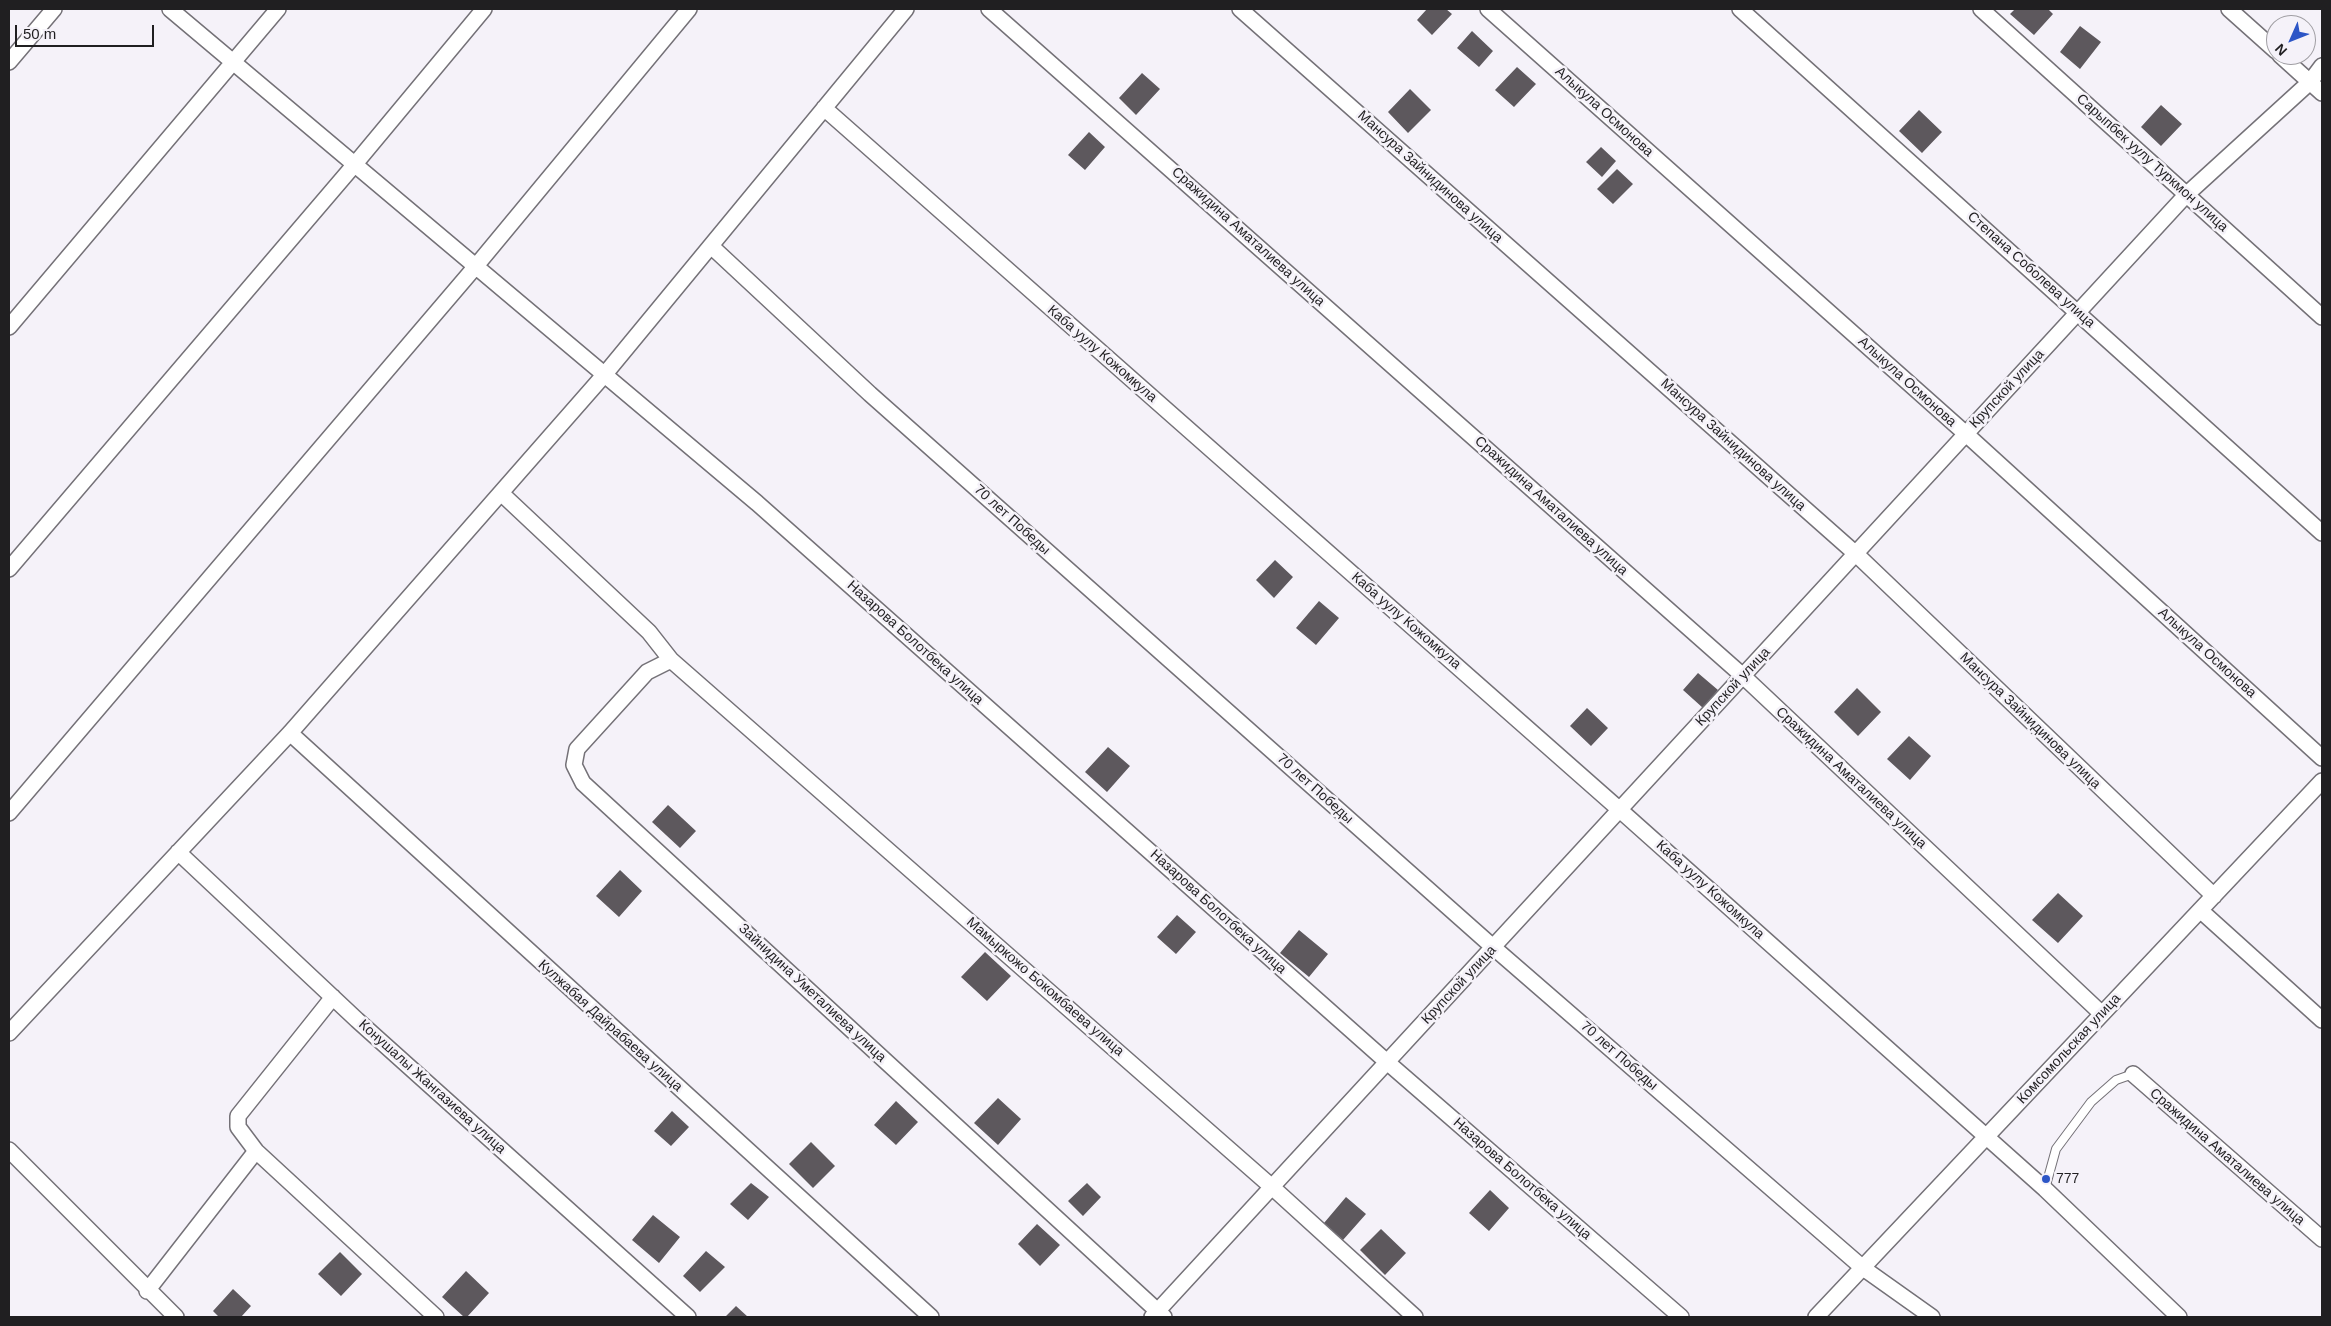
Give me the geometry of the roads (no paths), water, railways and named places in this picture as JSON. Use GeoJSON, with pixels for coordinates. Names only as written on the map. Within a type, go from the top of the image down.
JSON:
{"type":"FeatureCollection","features":[{"type":"Feature","properties":{"kind":"street"},"geometry":{"type":"LineString","coordinates":[[9,62],[54,9]]}},
{"type":"Feature","properties":{"kind":"street","name":"Назарова Болотбека улица"},"geometry":{"type":"LineString","coordinates":[[170,9],[757,503],[1387,1062],[1681,1317]]}},
{"type":"Feature","properties":{"kind":"street"},"geometry":{"type":"LineString","coordinates":[[9,327],[278,9]]}},
{"type":"Feature","properties":{"kind":"street"},"geometry":{"type":"LineString","coordinates":[[9,569],[355,164],[484,9]]}},
{"type":"Feature","properties":{"kind":"street"},"geometry":{"type":"LineString","coordinates":[[9,813],[476,266],[689,9]]}},
{"type":"Feature","properties":{"kind":"street"},"geometry":{"type":"LineString","coordinates":[[9,1033],[290,733],[501,493],[605,374],[906,9]]}},
{"type":"Feature","properties":{"kind":"street","name":"Сражидина Аматалиева улица"},"geometry":{"type":"LineString","coordinates":[[989,9],[1743,676],[2102,1014]]}},
{"type":"Feature","properties":{"kind":"street","name":"Мансура Зайнидинова улица"},"geometry":{"type":"LineString","coordinates":[[1240,9],[1856,554],[2214,896]]}},
{"type":"Feature","properties":{"kind":"street","name":"Алыкула Осмонова"},"geometry":{"type":"LineString","coordinates":[[1488,9],[1966,434],[2322,758]]}},
{"type":"Feature","properties":{"kind":"street","name":"Степана Соболева улица"},"geometry":{"type":"LineString","coordinates":[[1740,9],[2322,532]]}},
{"type":"Feature","properties":{"kind":"street","name":"Сарыпбек уулу Туркмон улица"},"geometry":{"type":"LineString","coordinates":[[1981,9],[2322,317]]}},
{"type":"Feature","properties":{"kind":"street"},"geometry":{"type":"LineString","coordinates":[[2229,9],[2266,42]]}},
{"type":"Feature","properties":{"kind":"street"},"geometry":{"type":"LineString","coordinates":[[2291,65],[2322,93]]}},
{"type":"Feature","properties":{"kind":"street","name":"Крупской улица"},"geometry":{"type":"LineString","coordinates":[[1158,1315],[1272,1187],[2186,195],[2310,82],[2322,66]]}},
{"type":"Feature","properties":{"kind":"street","name":"Каба уулу Кожомкула"},"geometry":{"type":"LineString","coordinates":[[824,108],[1620,810],[2045,1190],[2179,1317]]}},
{"type":"Feature","properties":{"kind":"street","name":"70 лет Победы"},"geometry":{"type":"LineString","coordinates":[[711,246],[870,394],[1493,947],[1863,1268],[1932,1317]]}},
{"type":"Feature","properties":{"kind":"street","name":"Мамыркожо Бокомбаева улица"},"geometry":{"type":"LineString","coordinates":[[501,493],[649,632],[671,660],[1272,1187],[1415,1317]]}},
{"type":"Feature","properties":{"kind":"street","name":"Зайнидина Уметалиева улица"},"geometry":{"type":"LineString","coordinates":[[671,660],[647,672],[577,749],[574,765],[583,783],[1158,1315]]}},
{"type":"Feature","properties":{"kind":"street","name":"Кулжабая Дайрабаева улица"},"geometry":{"type":"LineString","coordinates":[[290,733],[932,1317]]}},
{"type":"Feature","properties":{"kind":"street","name":"Комсомольская улица"},"geometry":{"type":"LineString","coordinates":[[1816,1317],[2200,910],[2319,792]]}},
{"type":"Feature","properties":{"kind":"street","name":"Конушалы Жангазиева улица"},"geometry":{"type":"LineString","coordinates":[[178,852],[333,997],[688,1317]]}},
{"type":"Feature","properties":{"kind":"street"},"geometry":{"type":"LineString","coordinates":[[2200,910],[2322,1020]]}},
{"type":"Feature","properties":{"kind":"street"},"geometry":{"type":"LineString","coordinates":[[333,997],[238,1116],[238,1127],[256,1150],[436,1317]]}},
{"type":"Feature","properties":{"kind":"street","name":"Сражидина Аматалиева улица"},"geometry":{"type":"LineString","coordinates":[[2133,1074],[2322,1239]]}},
{"type":"Feature","properties":{"kind":"street"},"geometry":{"type":"LineString","coordinates":[[9,1150],[147,1291],[176,1317]]}},
{"type":"Feature","properties":{"kind":"street"},"geometry":{"type":"LineString","coordinates":[[147,1291],[256,1150]]}},
{"type":"Feature","properties":{"kind":"lane"},"geometry":{"type":"LineString","coordinates":[[2045,1190],[2056,1149],[2091,1102],[2116,1080],[2133,1074]]}},
{"type":"Feature","properties":{"kind":"place","name":"777"},"geometry":{"type":"Point","coordinates":[2046,1179]}}]}
